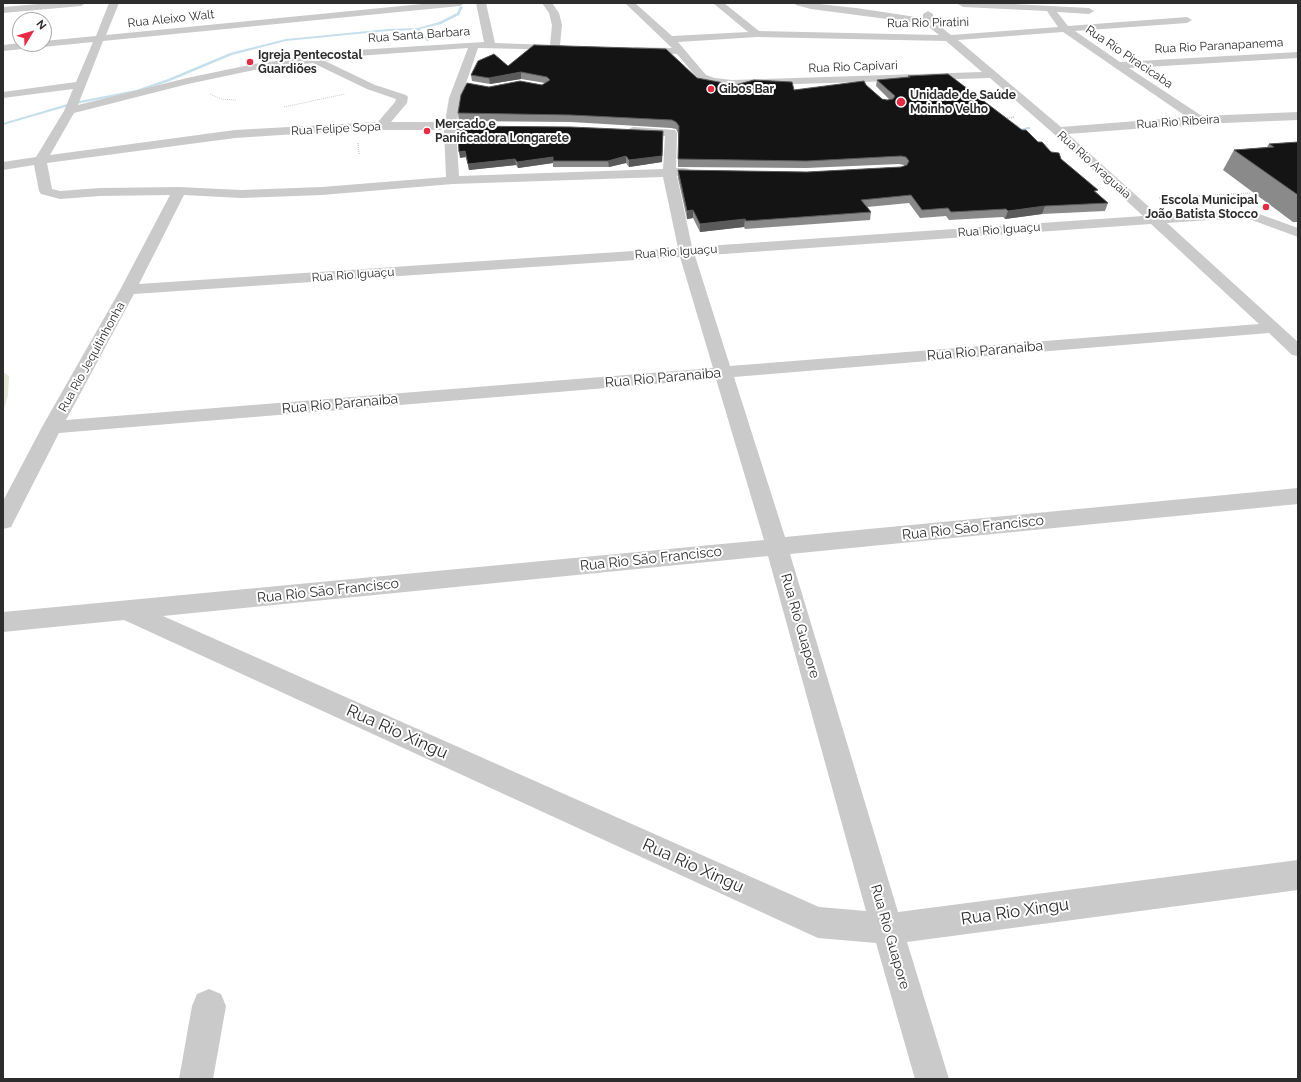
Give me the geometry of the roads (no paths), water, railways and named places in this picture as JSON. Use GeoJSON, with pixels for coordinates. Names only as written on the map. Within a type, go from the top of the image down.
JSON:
{"type":"FeatureCollection","features":[{"type":"Feature","properties":{"kind":"street"},"geometry":{"type":"LineString","coordinates":[[3,10],[81,3]]}},
{"type":"Feature","properties":{"kind":"street"},"geometry":{"type":"LineString","coordinates":[[114,3],[82,85],[70,111],[40,160],[46,191],[60,195],[100,192],[179,191],[241,194],[322,191],[454,180],[699,172]]}},
{"type":"Feature","properties":{"kind":"street","name":"Rua Aleixo Walt"},"geometry":{"type":"LineString","coordinates":[[3,48],[460,3]]}},
{"type":"Feature","properties":{"kind":"street"},"geometry":{"type":"LineString","coordinates":[[480,3],[490,45]]}},
{"type":"Feature","properties":{"kind":"street"},"geometry":{"type":"LineString","coordinates":[[547,3],[554,13],[556,25],[555,47]]}},
{"type":"Feature","properties":{"kind":"street"},"geometry":{"type":"LineString","coordinates":[[630,3],[670,39],[680,51]]}},
{"type":"Feature","properties":{"kind":"street"},"geometry":{"type":"LineString","coordinates":[[718,3],[757,34]]}},
{"type":"Feature","properties":{"kind":"street","name":"Rua Rio Araguaia"},"geometry":{"type":"LineString","coordinates":[[799,3],[811,6],[928,18],[949,38],[1058,131],[1298,351]]}},
{"type":"Feature","properties":{"kind":"street"},"geometry":{"type":"LineString","coordinates":[[963,4],[1089,11]]}},
{"type":"Feature","properties":{"kind":"street","name":"Rua Rio Piracicaba"},"geometry":{"type":"LineString","coordinates":[[1050,9],[1065,29],[1199,120]]}},
{"type":"Feature","properties":{"kind":"street","name":"Rua Rio Piratini"},"geometry":{"type":"LineString","coordinates":[[670,39],[757,34],[949,38],[1187,20]]}},
{"type":"Feature","properties":{"kind":"street"},"geometry":{"type":"LineString","coordinates":[[454,180],[450,126],[455,98],[465,85],[474,45]]}},
{"type":"Feature","properties":{"kind":"street","name":"Rua Santa Barbara"},"geometry":{"type":"LineString","coordinates":[[70,111],[187,81],[254,67],[358,53],[474,45],[571,48]]}},
{"type":"Feature","properties":{"kind":"street"},"geometry":{"type":"LineString","coordinates":[[625,49],[680,51]]}},
{"type":"Feature","properties":{"kind":"street","name":"Rua Rio Capivari"},"geometry":{"type":"LineString","coordinates":[[680,51],[702,77],[713,81],[732,83],[993,75]]}},
{"type":"Feature","properties":{"kind":"street","name":"Rua Rio Paranapanema"},"geometry":{"type":"LineString","coordinates":[[1118,64],[1298,55]]}},
{"type":"Feature","properties":{"kind":"street"},"geometry":{"type":"LineString","coordinates":[[314,60],[371,87],[402,97],[401,103],[381,126]]}},
{"type":"Feature","properties":{"kind":"street"},"geometry":{"type":"LineString","coordinates":[[864,79],[868,83],[870,89]]}},
{"type":"Feature","properties":{"kind":"street"},"geometry":{"type":"LineString","coordinates":[[3,95],[82,85]]}},
{"type":"Feature","properties":{"kind":"street","name":"Rua Rio Ribeira"},"geometry":{"type":"LineString","coordinates":[[1058,131],[1199,120],[1298,116]]}},
{"type":"Feature","properties":{"kind":"street","name":"Rua Felipe Sopa"},"geometry":{"type":"LineString","coordinates":[[3,166],[235,134],[381,126],[496,127]]}},
{"type":"Feature","properties":{"kind":"street","name":"Rua Rio Guapore"},"geometry":{"type":"LineString","coordinates":[[625,131],[671,133],[669,172],[686,252],[777,547],[887,929],[932,1079]]}},
{"type":"Feature","properties":{"kind":"street","name":"Rua Rio Jequitinhonha"},"geometry":{"type":"LineString","coordinates":[[3,521],[128,290],[179,191]]}},
{"type":"Feature","properties":{"kind":"street","name":"Rua Rio Iguaçu"},"geometry":{"type":"LineString","coordinates":[[128,290],[1224,215],[1250,215],[1298,233]]}},
{"type":"Feature","properties":{"kind":"street","name":"Rua Rio Paranaiba"},"geometry":{"type":"LineString","coordinates":[[52,428],[1273,328]]}},
{"type":"Feature","properties":{"kind":"street","name":"Rua Rio São Francisco"},"geometry":{"type":"LineString","coordinates":[[3,622],[1298,496]]}},
{"type":"Feature","properties":{"kind":"street","name":"Rua Rio Xingu"},"geometry":{"type":"LineString","coordinates":[[126,610],[818,922],[887,929],[1298,875]]}},
{"type":"Feature","properties":{"kind":"street"},"geometry":{"type":"LineString","coordinates":[[196,1079],[209,1006]]}},
{"type":"Feature","properties":{"kind":"waterway"},"geometry":{"type":"LineString","coordinates":[[418,29],[440,23],[458,14],[461,7]]}},
{"type":"Feature","properties":{"kind":"waterway"},"geometry":{"type":"LineString","coordinates":[[3,124],[75,103],[137,91],[169,80],[231,54],[286,40],[388,30],[418,29]]}},
{"type":"Feature","properties":{"kind":"waterway"},"geometry":{"type":"LineString","coordinates":[[418,29],[428,40]]}},
{"type":"Feature","properties":{"kind":"waterway"},"geometry":{"type":"LineString","coordinates":[[1011,132],[1028,128]]}},
{"type":"Feature","properties":{"kind":"place","name":"Igreja Pentecostal Guardiões"},"geometry":{"type":"Point","coordinates":[250,62]}},
{"type":"Feature","properties":{"kind":"place","name":"Gibos Bar"},"geometry":{"type":"Point","coordinates":[711,89]}},
{"type":"Feature","properties":{"kind":"place","name":"Unidade de Saúde Moinho Velho"},"geometry":{"type":"Point","coordinates":[901,102]}},
{"type":"Feature","properties":{"kind":"place","name":"Mercado e Panificadora Longarete"},"geometry":{"type":"Point","coordinates":[427,131]}},
{"type":"Feature","properties":{"kind":"place","name":"Escola Municipal João Batista Stocco"},"geometry":{"type":"Point","coordinates":[1266,207]}}]}
